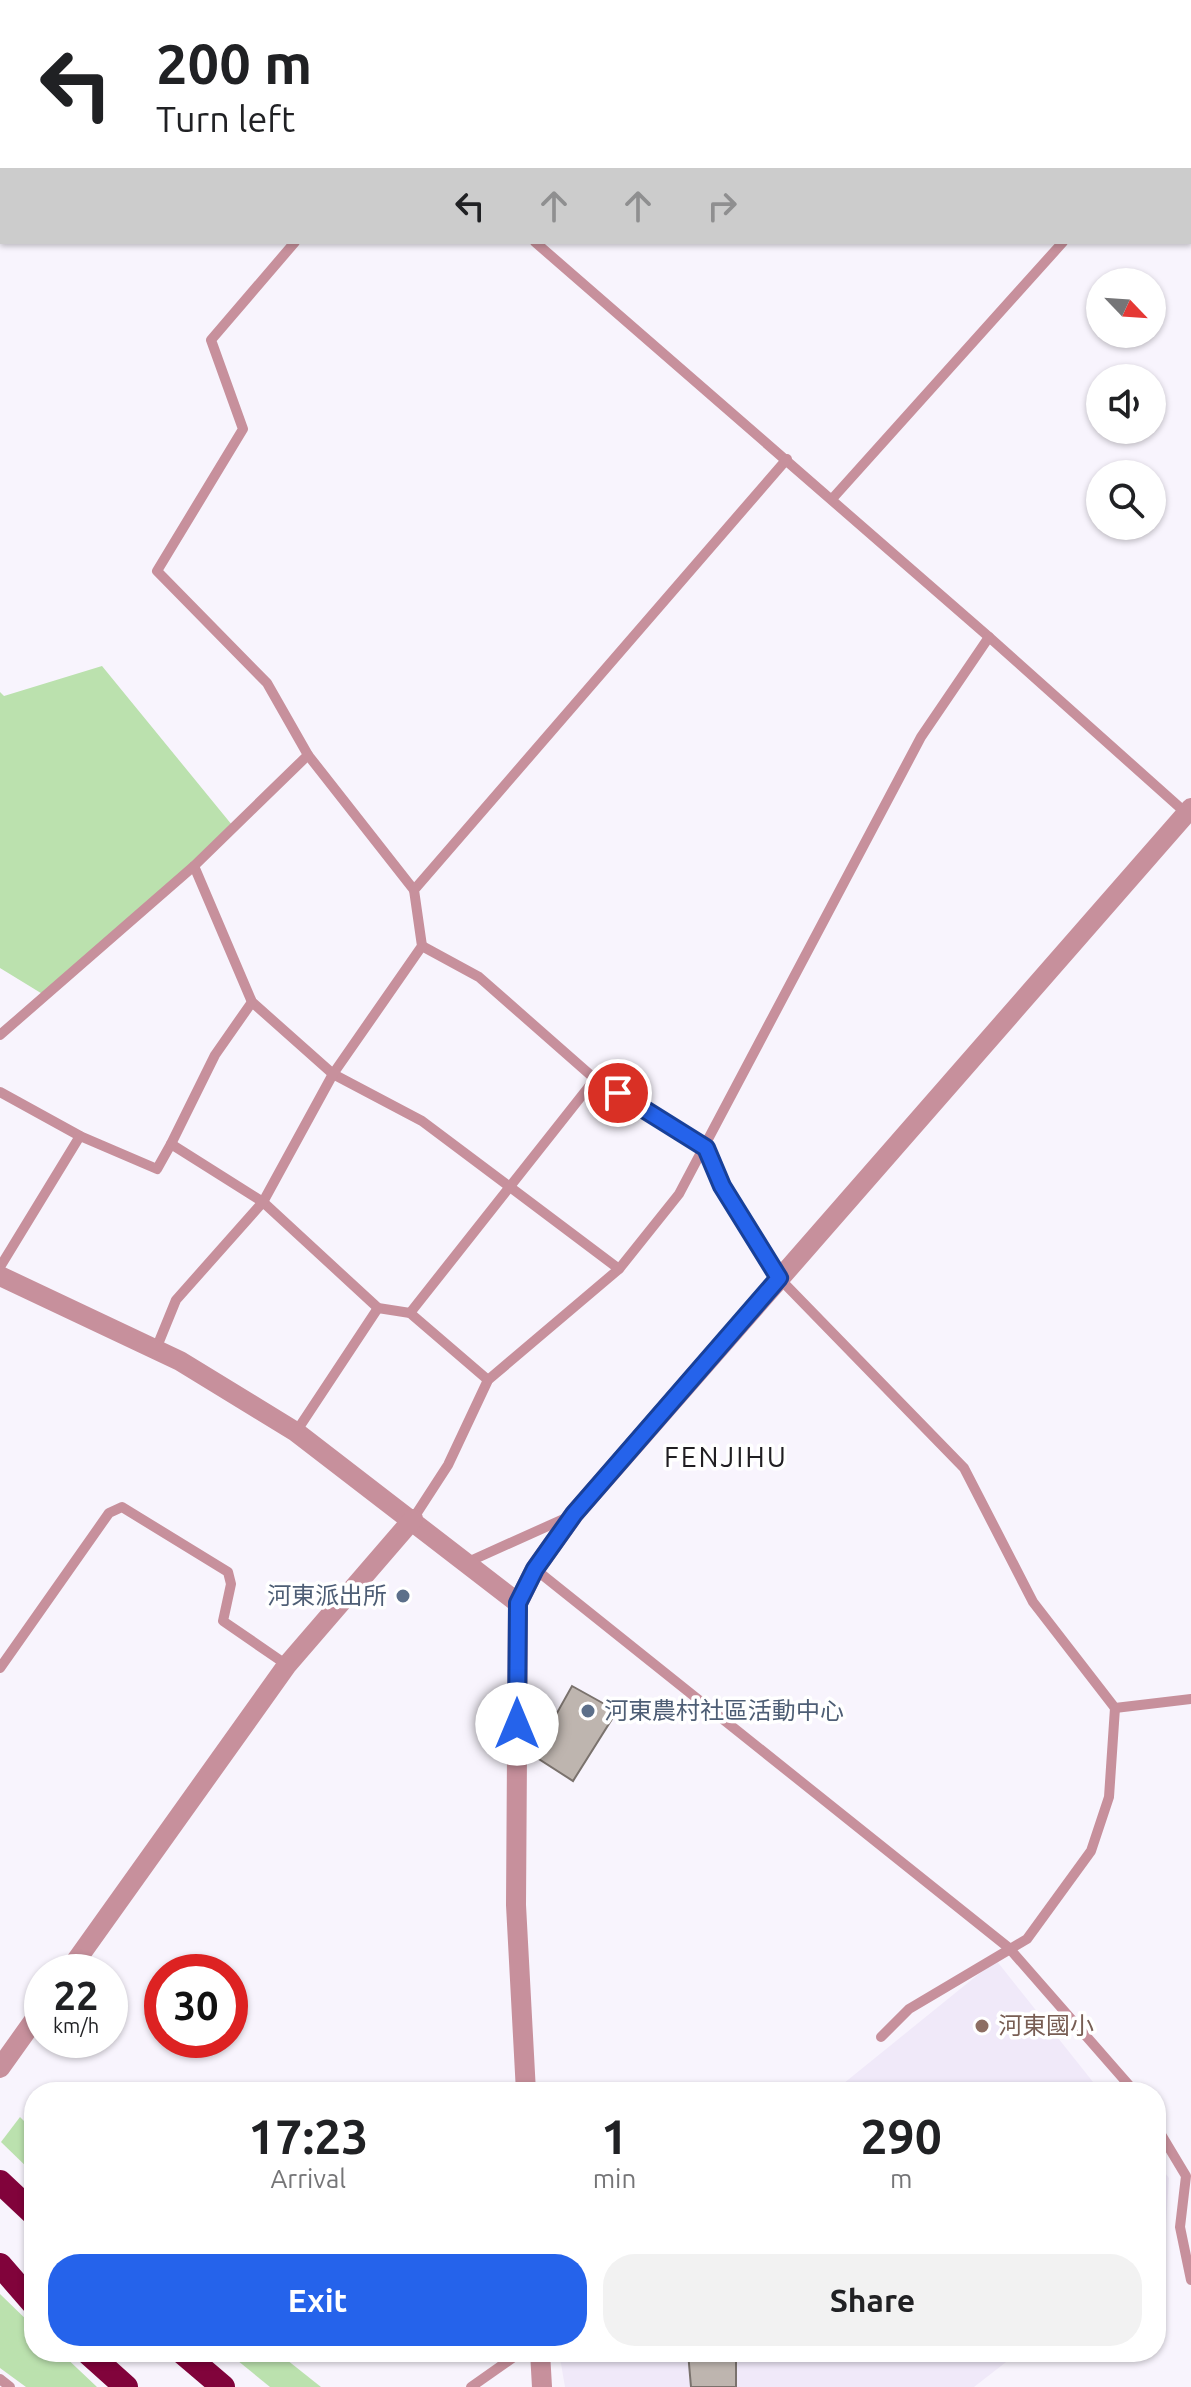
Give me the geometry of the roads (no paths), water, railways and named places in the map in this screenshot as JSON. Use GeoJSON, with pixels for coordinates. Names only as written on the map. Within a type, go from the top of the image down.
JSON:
{"type":"FeatureCollection","features":[{"type":"Feature","properties":{"kind":"highway"},"geometry":{"type":"LineString","coordinates":[[0,2182],[24,2205]]}},
{"type":"Feature","properties":{"kind":"highway"},"geometry":{"type":"LineString","coordinates":[[0,2251],[24,2273]]}},
{"type":"Feature","properties":{"kind":"highway"},"geometry":{"type":"LineString","coordinates":[[0,2265],[24,2293]]}},
{"type":"Feature","properties":{"kind":"highway"},"geometry":{"type":"LineString","coordinates":[[98,2362],[126,2387]]}},
{"type":"Feature","properties":{"kind":"highway"},"geometry":{"type":"LineString","coordinates":[[120,2362],[148,2387]]}},
{"type":"Feature","properties":{"kind":"highway"},"geometry":{"type":"LineString","coordinates":[[194,2362],[223,2387]]}},
{"type":"Feature","properties":{"kind":"street"},"geometry":{"type":"LineString","coordinates":[[525,2082],[516,1905],[518,1603],[535,1569],[574,1514],[1188,810]]}},
{"type":"Feature","properties":{"kind":"street"},"geometry":{"type":"LineString","coordinates":[[0,1276],[156,1349],[296,1432],[413,1519],[518,1603]]}},
{"type":"Feature","properties":{"kind":"street"},"geometry":{"type":"LineString","coordinates":[[81,1954],[287,1665],[413,1519]]}},
{"type":"Feature","properties":{"kind":"street"},"geometry":{"type":"LineString","coordinates":[[0,2068],[24,2034]]}},
{"type":"Feature","properties":{"kind":"street"},"geometry":{"type":"LineString","coordinates":[[541,2362],[542,2387]]}},
{"type":"Feature","properties":{"kind":"lane"},"geometry":{"type":"LineString","coordinates":[[156,1349],[176,1300],[263,1202],[333,1074],[422,946],[414,890],[308,755],[267,683],[157,571],[243,429],[211,340],[293,244]]}},
{"type":"Feature","properties":{"kind":"lane"},"geometry":{"type":"LineString","coordinates":[[537,244],[1188,810]]}},
{"type":"Feature","properties":{"kind":"lane"},"geometry":{"type":"LineString","coordinates":[[832,499],[1061,244]]}},
{"type":"Feature","properties":{"kind":"lane"},"geometry":{"type":"LineString","coordinates":[[414,890],[787,459]]}},
{"type":"Feature","properties":{"kind":"lane"},"geometry":{"type":"LineString","coordinates":[[413,1519],[448,1465],[488,1380],[619,1269],[679,1194],[921,737],[989,637]]}},
{"type":"Feature","properties":{"kind":"lane"},"geometry":{"type":"LineString","coordinates":[[0,1035],[194,866],[308,755]]}},
{"type":"Feature","properties":{"kind":"lane"},"geometry":{"type":"LineString","coordinates":[[194,866],[252,1002],[333,1074],[422,1121],[510,1184],[619,1269]]}},
{"type":"Feature","properties":{"kind":"lane"},"geometry":{"type":"LineString","coordinates":[[422,946],[479,977],[595,1079],[706,1148],[722,1186],[779,1278],[964,1468],[1033,1602],[1115,1708],[1109,1797],[1097,1841],[1027,1939],[909,2009],[881,2037]]}},
{"type":"Feature","properties":{"kind":"lane"},"geometry":{"type":"LineString","coordinates":[[0,1092],[80,1136],[157,1169],[215,1055],[252,1002]]}},
{"type":"Feature","properties":{"kind":"lane"},"geometry":{"type":"LineString","coordinates":[[410,1313],[595,1079]]}},
{"type":"Feature","properties":{"kind":"lane"},"geometry":{"type":"LineString","coordinates":[[0,1267],[80,1136]]}},
{"type":"Feature","properties":{"kind":"lane"},"geometry":{"type":"LineString","coordinates":[[171,1144],[263,1202],[378,1308],[410,1313],[488,1380]]}},
{"type":"Feature","properties":{"kind":"lane"},"geometry":{"type":"LineString","coordinates":[[296,1432],[378,1308]]}},
{"type":"Feature","properties":{"kind":"lane"},"geometry":{"type":"LineString","coordinates":[[0,1668],[109,1513],[122,1507],[228,1572],[231,1584],[223,1621],[287,1665]]}},
{"type":"Feature","properties":{"kind":"lane"},"geometry":{"type":"LineString","coordinates":[[468,1562],[574,1514]]}},
{"type":"Feature","properties":{"kind":"lane"},"geometry":{"type":"LineString","coordinates":[[535,1569],[1009,1948],[1126,2082]]}},
{"type":"Feature","properties":{"kind":"lane"},"geometry":{"type":"LineString","coordinates":[[1115,1708],[1191,1699]]}},
{"type":"Feature","properties":{"kind":"lane"},"geometry":{"type":"LineString","coordinates":[[1166,2143],[1186,2176],[1180,2227],[1191,2280]]}},
{"type":"Feature","properties":{"kind":"lane"},"geometry":{"type":"LineString","coordinates":[[471,2387],[507,2362]]}},
{"type":"Feature","properties":{"kind":"lane"},"geometry":{"type":"LineString","coordinates":[[0,2379],[10,2387]]}},
{"type":"Feature","properties":{"kind":"place","name":"河東派出所"},"geometry":{"type":"Point","coordinates":[403,1596]}},
{"type":"Feature","properties":{"kind":"place","name":"河東農村社區活動中心"},"geometry":{"type":"Point","coordinates":[588,1711]}},
{"type":"Feature","properties":{"kind":"place","name":"河東國小"},"geometry":{"type":"Point","coordinates":[982,2026]}},
{"type":"Feature","properties":{"kind":"district","name":"FENJIHU"},"geometry":{"type":"Point","coordinates":[726,1457]}}]}
